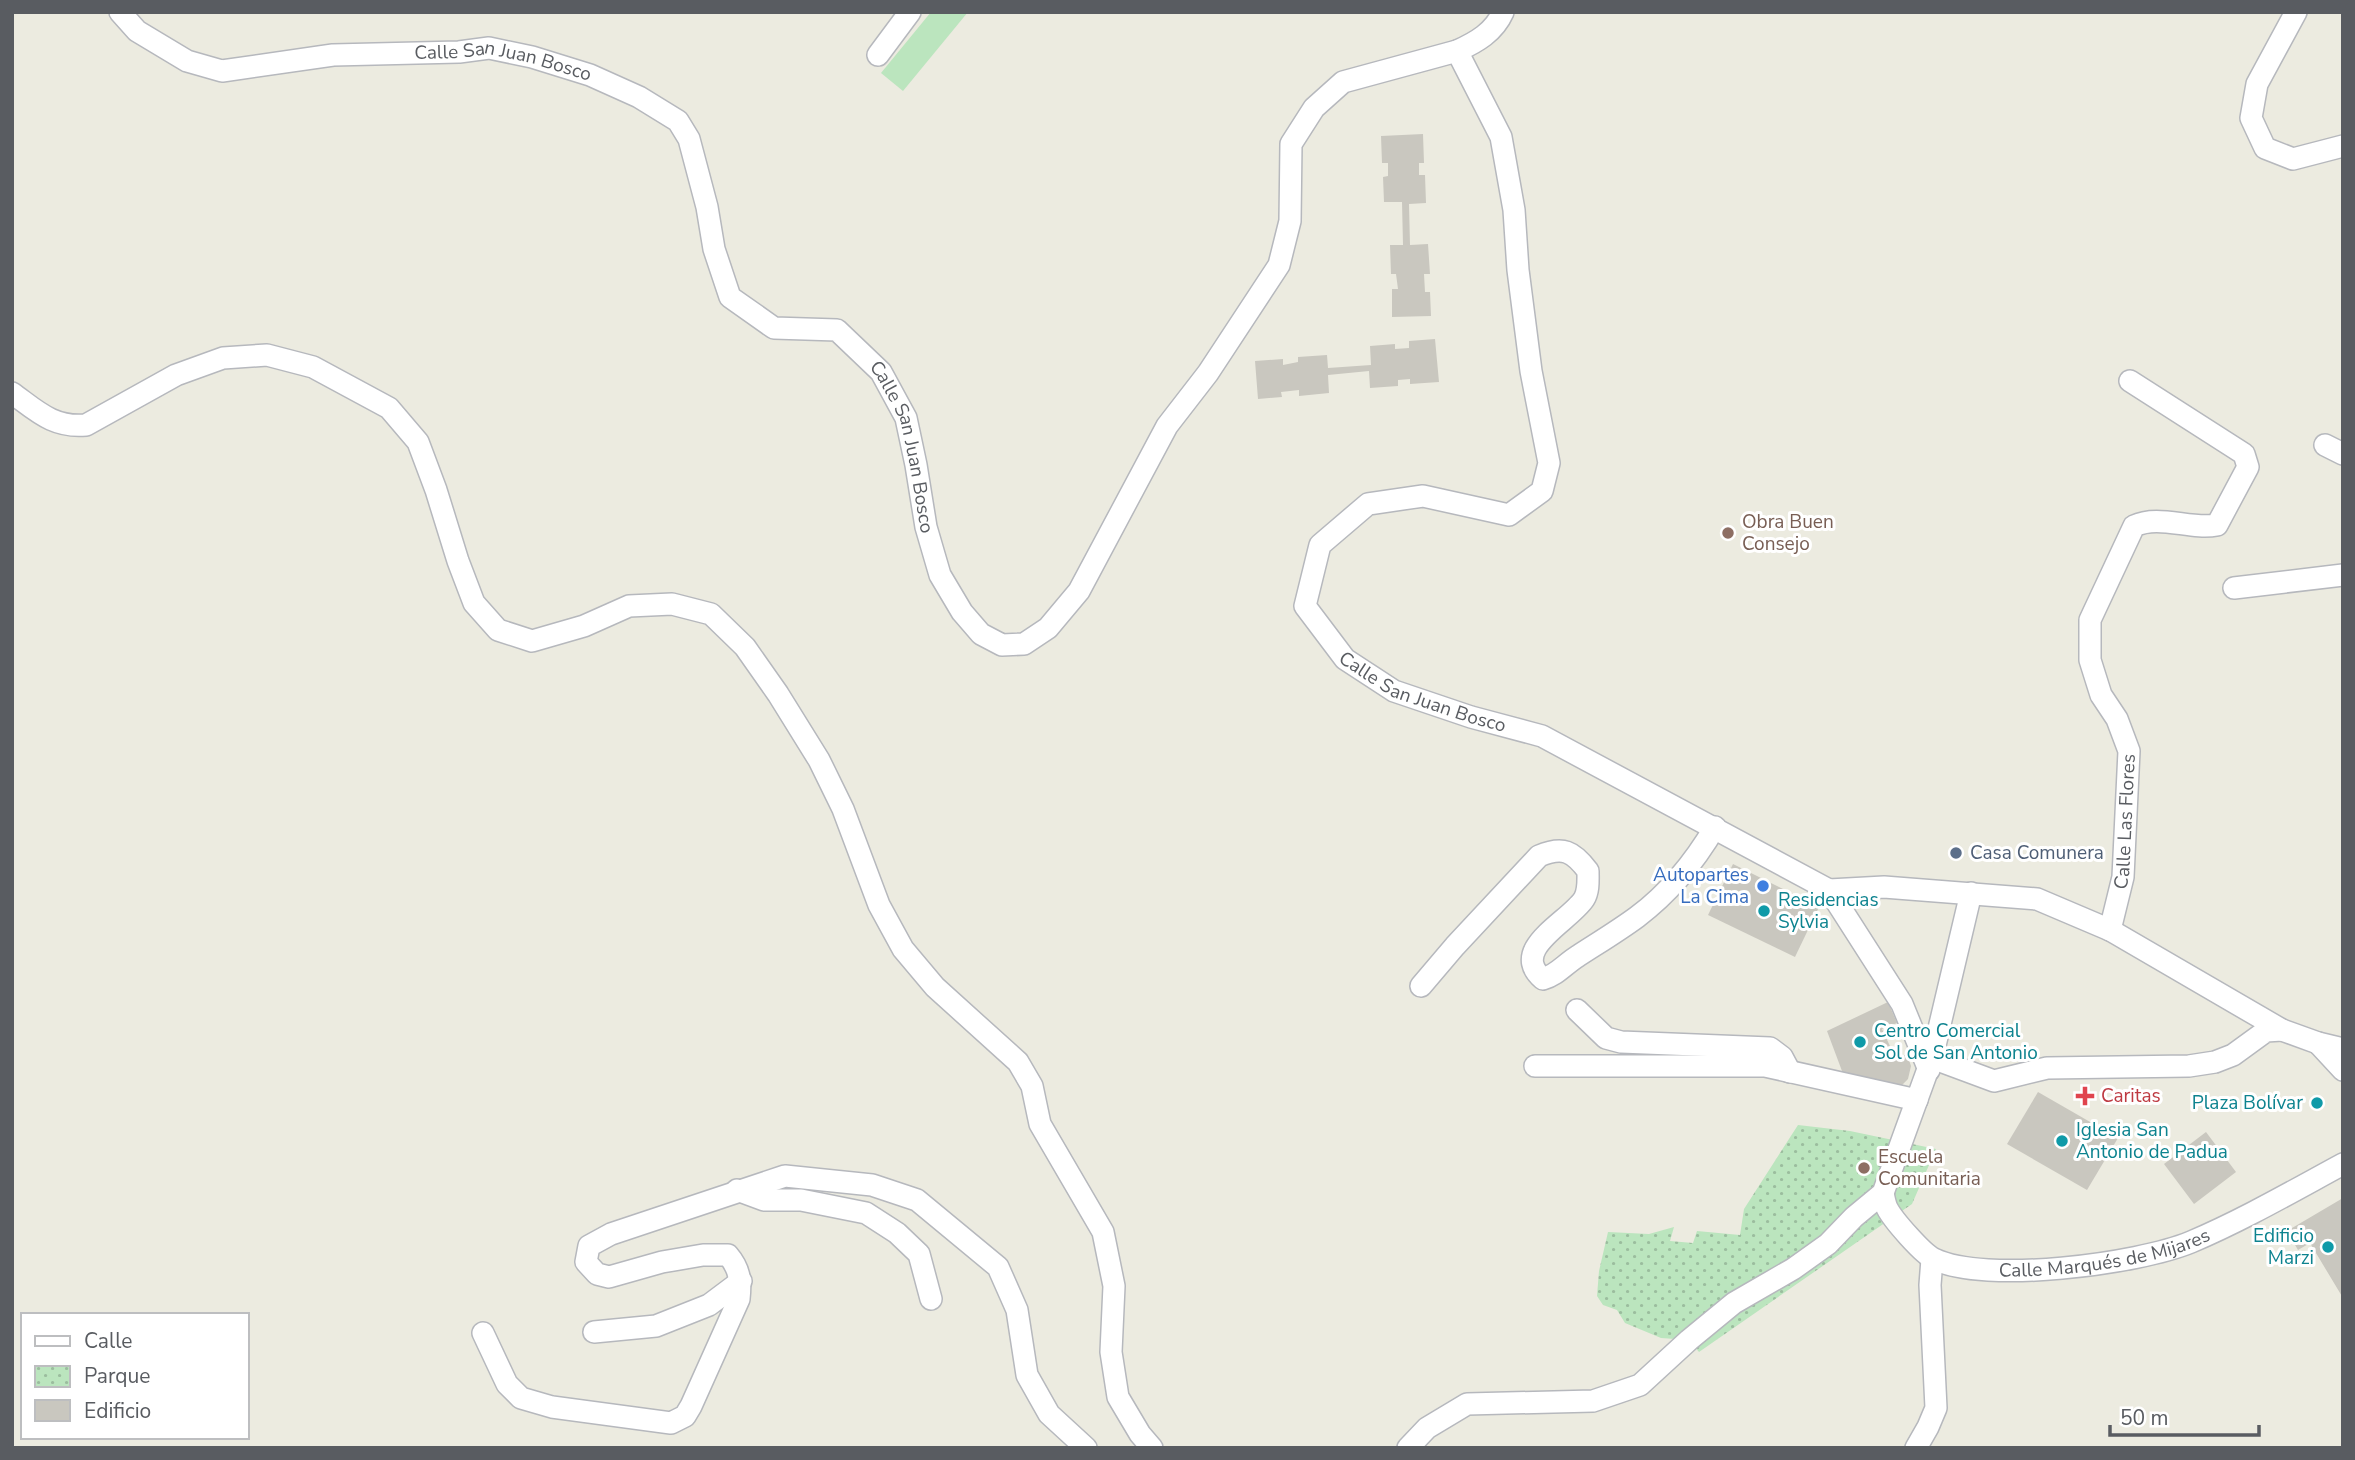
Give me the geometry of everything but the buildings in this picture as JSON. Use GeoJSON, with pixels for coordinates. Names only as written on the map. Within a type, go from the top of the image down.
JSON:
{"type":"FeatureCollection","features":[{"type":"Feature","properties":{"kind":"street","name":"Calle San Juan Bosco"},"geometry":{"type":"LineString","coordinates":[[120,12],[137,30],[187,61],[222,71],[333,55],[459,52],[489,48],[532,57],[590,75],[639,97],[678,121],[689,138],[707,207],[714,249],[730,297],[774,328],[837,330],[881,372],[906,418],[926,527],[940,575],[962,612],[981,634],[1002,645],[1024,644],[1048,628],[1079,591],[1167,426],[1208,373],[1279,265],[1290,221],[1291,144],[1314,108],[1343,82],[1457,51],[1477,42],[1498,23],[1503,12]]}},
{"type":"Feature","properties":{"kind":"street"},"geometry":{"type":"LineString","coordinates":[[878,55],[910,12]]}},
{"type":"Feature","properties":{"kind":"street"},"geometry":{"type":"LineString","coordinates":[[2296,12],[2257,84],[2251,118],[2264,148],[2293,159],[2343,146]]}},
{"type":"Feature","properties":{"kind":"street","name":"Calle San Juan Bosco"},"geometry":{"type":"LineString","coordinates":[[1457,51],[1501,137],[1514,210],[1518,270],[1531,371],[1549,463],[1542,491],[1509,515],[1423,496],[1368,504],[1320,545],[1305,606],[1345,659],[1394,691],[1471,717],[1542,736],[1829,890]]}},
{"type":"Feature","properties":{"kind":"street"},"geometry":{"type":"LineString","coordinates":[[12,393],[47,419],[69,427],[86,425],[176,375],[223,358],[267,355],[313,367],[389,408],[418,442],[474,603],[498,630],[533,641],[584,626],[629,606],[672,604],[711,614],[745,647],[819,760],[843,809],[879,905],[903,949],[934,987],[1017,1062],[1032,1086],[1040,1124],[1103,1232],[1114,1286],[1111,1352],[1118,1397],[1140,1434],[1152,1448]]}},
{"type":"Feature","properties":{"kind":"street","name":"Calle Las Flores"},"geometry":{"type":"LineString","coordinates":[[2110,930],[2123,877],[2129,751],[2117,719],[2101,695],[2090,660],[2090,620],[2134,526],[2145,521],[2204,527],[2217,524],[2248,467],[2244,454],[2130,381]]}},
{"type":"Feature","properties":{"kind":"street"},"geometry":{"type":"LineString","coordinates":[[2234,588],[2343,575]]}},
{"type":"Feature","properties":{"kind":"street"},"geometry":{"type":"LineString","coordinates":[[1421,986],[1454,946],[1539,856],[1552,850],[1566,852],[1578,858],[1588,871],[1585,898],[1533,950],[1531,963],[1543,979],[1553,976],[1570,961],[1639,916],[1670,887],[1697,856],[1715,827]]}},
{"type":"Feature","properties":{"kind":"street"},"geometry":{"type":"LineString","coordinates":[[1930,1064],[1902,1004],[1829,890],[1884,887],[2037,899],[2110,930],[2282,1030],[2343,1049]]}},
{"type":"Feature","properties":{"kind":"street"},"geometry":{"type":"LineString","coordinates":[[1408,1448],[1427,1428],[1467,1404],[1593,1401],[1640,1385],[1734,1303],[1793,1269],[1828,1244],[1854,1217],[1883,1193],[1930,1064],[1971,893]]}},
{"type":"Feature","properties":{"kind":"street"},"geometry":{"type":"LineString","coordinates":[[1577,1010],[1606,1038],[1621,1042],[1770,1048],[1782,1057],[1790,1072]]}},
{"type":"Feature","properties":{"kind":"street"},"geometry":{"type":"LineString","coordinates":[[1930,1064],[1994,1081],[2047,1068],[2189,1066],[2215,1062],[2233,1055],[2266,1031],[2282,1030]]}},
{"type":"Feature","properties":{"kind":"street"},"geometry":{"type":"LineString","coordinates":[[2318,1043],[2343,1070]]}},
{"type":"Feature","properties":{"kind":"street"},"geometry":{"type":"LineString","coordinates":[[1535,1066],[1765,1066],[1917,1100]]}},
{"type":"Feature","properties":{"kind":"street","name":"Calle Marqués de Mijares"},"geometry":{"type":"LineString","coordinates":[[1883,1193],[1887,1207],[1901,1228],[1932,1259],[1963,1268],[1987,1271],[2081,1266],[2147,1255],[2189,1242],[2343,1164]]}},
{"type":"Feature","properties":{"kind":"street"},"geometry":{"type":"LineString","coordinates":[[483,1333],[508,1384],[521,1398],[552,1407],[671,1423],[685,1416],[691,1406],[740,1299],[741,1281],[736,1264],[728,1255],[703,1255],[662,1262],[609,1277],[597,1274],[586,1262],[589,1246],[611,1234],[785,1176],[872,1185],[917,1200],[998,1267],[1017,1310],[1027,1375],[1049,1414],[1086,1448]]}},
{"type":"Feature","properties":{"kind":"street"},"geometry":{"type":"LineString","coordinates":[[737,1190],[764,1200],[801,1200],[866,1213],[897,1233],[919,1254],[932,1300]]}},
{"type":"Feature","properties":{"kind":"street"},"geometry":{"type":"LineString","coordinates":[[1916,1448],[1936,1408],[1930,1285],[1932,1259]]}},
{"type":"Feature","properties":{"kind":"street"},"geometry":{"type":"LineString","coordinates":[[594,1332],[656,1326],[709,1305],[741,1281]]}},
{"type":"Feature","properties":{"kind":"green space"},"geometry":{"type":"Polygon","coordinates":[[[931,12],[968,12],[903,91],[881,73],[931,12]]]}},
{"type":"Feature","properties":{"kind":"green space"},"geometry":{"type":"Polygon","coordinates":[[[1798,1125],[1850,1131],[1936,1149],[1912,1204],[1699,1352],[1689,1340],[1661,1338],[1625,1323],[1617,1310],[1603,1305],[1597,1296],[1599,1271],[1608,1232],[1649,1234],[1674,1227],[1670,1241],[1693,1243],[1697,1231],[1740,1235],[1744,1209],[1798,1125]]]}},
{"type":"Feature","properties":{"kind":"place","name":"Obra Buen Consejo"},"geometry":{"type":"Point","coordinates":[1728,533]}},
{"type":"Feature","properties":{"kind":"place","name":"Casa Comunera"},"geometry":{"type":"Point","coordinates":[1956,853]}},
{"type":"Feature","properties":{"kind":"place","name":"Autopartes La Cima"},"geometry":{"type":"Point","coordinates":[1763,886]}},
{"type":"Feature","properties":{"kind":"place","name":"Residencias Sylvia"},"geometry":{"type":"Point","coordinates":[1764,911]}},
{"type":"Feature","properties":{"kind":"place","name":"Centro Comercial Sol de San Antonio"},"geometry":{"type":"Point","coordinates":[1860,1042]}},
{"type":"Feature","properties":{"kind":"place","name":"Caritas"},"geometry":{"type":"Point","coordinates":[2085,1096]}},
{"type":"Feature","properties":{"kind":"place","name":"Plaza Bolívar"},"geometry":{"type":"Point","coordinates":[2317,1103]}},
{"type":"Feature","properties":{"kind":"place","name":"Iglesia San Antonio de Padua"},"geometry":{"type":"Point","coordinates":[2062,1141]}},
{"type":"Feature","properties":{"kind":"place","name":"Escuela Comunitaria"},"geometry":{"type":"Point","coordinates":[1864,1168]}},
{"type":"Feature","properties":{"kind":"place","name":"Edificio Marzi"},"geometry":{"type":"Point","coordinates":[2328,1247]}}]}
